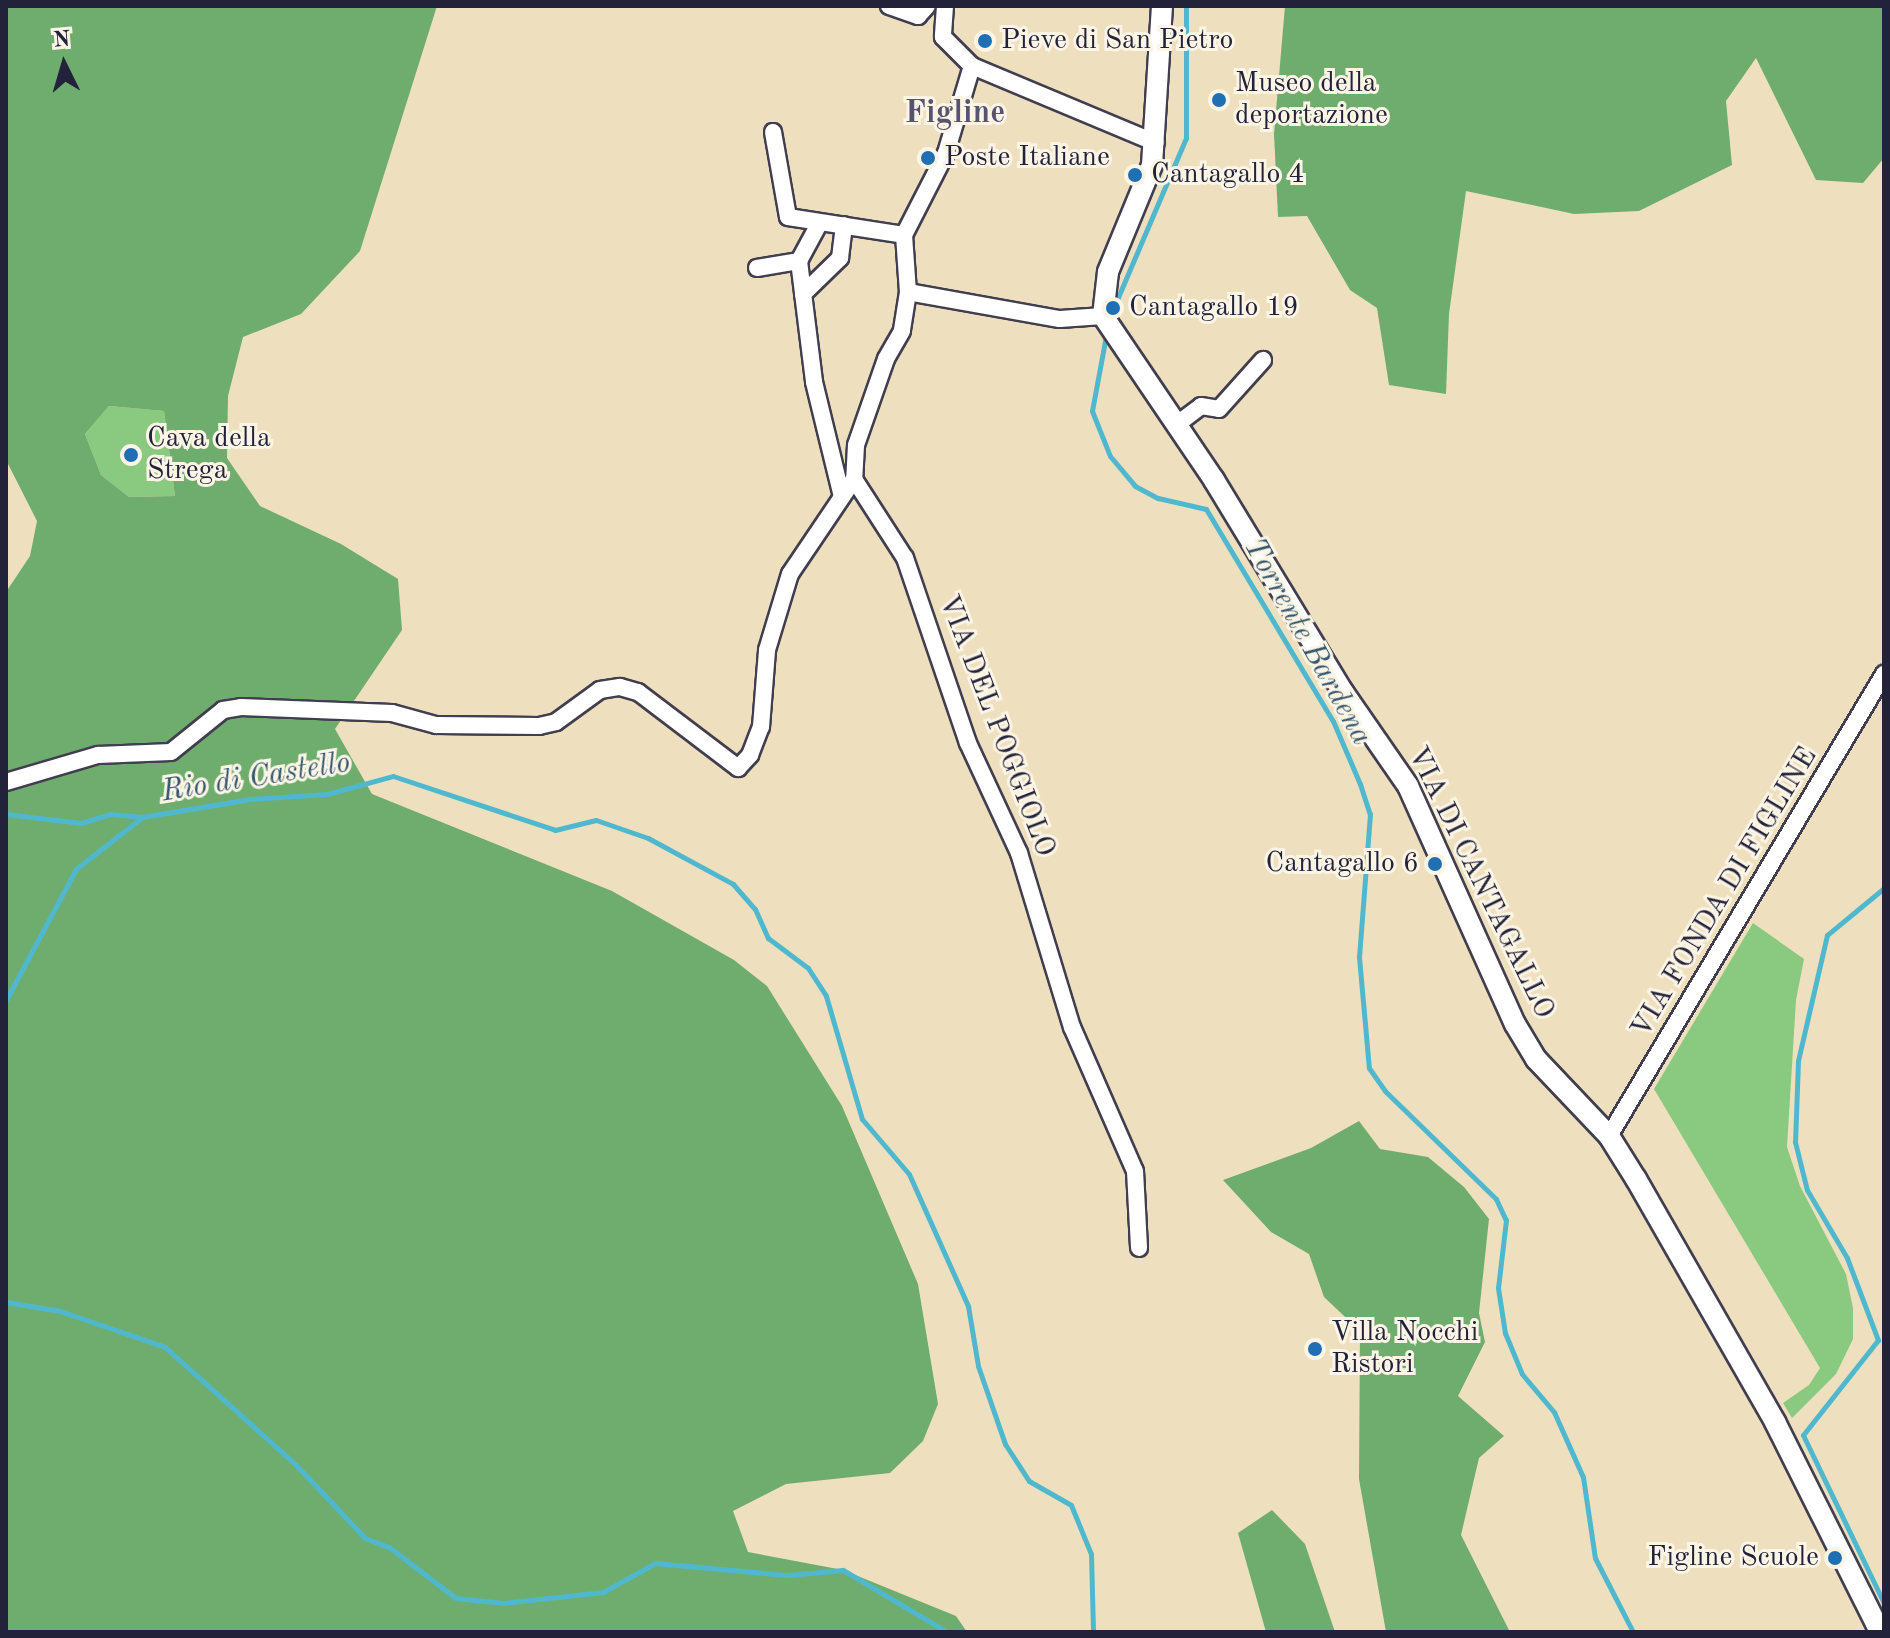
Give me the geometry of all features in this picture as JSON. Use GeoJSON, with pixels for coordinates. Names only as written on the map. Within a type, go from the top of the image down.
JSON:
{"type":"FeatureCollection","features":[{"type":"Feature","properties":{"kind":"street"},"geometry":{"type":"LineString","coordinates":[[889,6],[918,16],[927,6]]}},
{"type":"Feature","properties":{"kind":"street"},"geometry":{"type":"LineString","coordinates":[[945,6],[943,37],[972,66],[1156,143]]}},
{"type":"Feature","properties":{"kind":"street"},"geometry":{"type":"LineString","coordinates":[[908,292],[1060,319],[1108,324],[1108,272],[1148,177],[1156,143],[1162,6]]}},
{"type":"Feature","properties":{"kind":"street"},"geometry":{"type":"LineString","coordinates":[[6,782],[98,755],[171,752],[232,709],[392,713],[436,725],[539,726],[556,722],[600,690],[620,687],[638,692],[738,768],[750,755],[761,727],[767,650],[790,574],[854,479],[856,445],[886,359],[902,331],[908,292],[904,235],[946,153],[972,66]]}},
{"type":"Feature","properties":{"kind":"street"},"geometry":{"type":"LineString","coordinates":[[773,132],[788,217],[904,235]]}},
{"type":"Feature","properties":{"kind":"street"},"geometry":{"type":"LineString","coordinates":[[819,224],[799,261],[814,382],[842,497]]}},
{"type":"Feature","properties":{"kind":"street"},"geometry":{"type":"LineString","coordinates":[[803,294],[840,258],[844,225]]}},
{"type":"Feature","properties":{"kind":"street"},"geometry":{"type":"LineString","coordinates":[[757,268],[799,261]]}},
{"type":"Feature","properties":{"kind":"street","name":"VIA DI CANTAGALLO"},"geometry":{"type":"LineString","coordinates":[[1108,324],[1408,786],[1515,1024],[1536,1059],[1609,1136],[1779,1428],[1880,1632]]}},
{"type":"Feature","properties":{"kind":"street"},"geometry":{"type":"LineString","coordinates":[[1176,425],[1201,406],[1219,409],[1263,360]]}},
{"type":"Feature","properties":{"kind":"street","name":"VIA DEL POGGIOLO"},"geometry":{"type":"LineString","coordinates":[[854,479],[905,558],[968,743],[1019,853],[1072,1027],[1135,1171],[1139,1248]]}},
{"type":"Feature","properties":{"kind":"street","name":"VIA FONDA DI FIGLINE"},"geometry":{"type":"LineString","coordinates":[[1609,1136],[1884,674]]}},
{"type":"Feature","properties":{"kind":"green space"},"geometry":{"type":"Polygon","coordinates":[[[6,6],[437,6],[360,251],[301,314],[243,337],[228,396],[227,458],[260,506],[341,544],[398,579],[402,630],[335,729],[372,794],[612,891],[734,960],[767,986],[842,1106],[918,1284],[938,1404],[923,1441],[890,1473],[786,1484],[733,1511],[748,1552],[843,1570],[956,1616],[967,1632],[6,1632],[6,592],[30,556],[37,521],[6,460],[6,6]],[[109,406],[85,434],[101,475],[129,497],[175,496],[164,411],[109,406]]]}},
{"type":"Feature","properties":{"kind":"green space"},"geometry":{"type":"Polygon","coordinates":[[[1285,6],[1884,6],[1884,158],[1863,183],[1816,180],[1756,58],[1726,101],[1732,165],[1639,211],[1574,214],[1466,191],[1449,314],[1446,394],[1389,385],[1377,308],[1350,290],[1307,216],[1278,217],[1274,134],[1285,6]]]}},
{"type":"Feature","properties":{"kind":"green space","name":"Cava della Strega"},"geometry":{"type":"Polygon","coordinates":[[[109,406],[164,411],[175,496],[129,497],[101,475],[85,434],[109,406]]]}},
{"type":"Feature","properties":{"kind":"green space"},"geometry":{"type":"Polygon","coordinates":[[[1753,923],[1804,959],[1796,1000],[1787,1147],[1800,1186],[1846,1274],[1853,1308],[1853,1339],[1836,1374],[1792,1418],[1783,1403],[1809,1385],[1820,1368],[1654,1089],[1753,923]]]}},
{"type":"Feature","properties":{"kind":"green space"},"geometry":{"type":"Polygon","coordinates":[[[1359,1121],[1380,1149],[1428,1157],[1464,1187],[1489,1219],[1479,1313],[1485,1342],[1458,1396],[1504,1436],[1479,1458],[1461,1535],[1510,1632],[1386,1632],[1359,1479],[1360,1331],[1324,1297],[1309,1254],[1271,1232],[1223,1180],[1311,1148],[1359,1121]]]}},
{"type":"Feature","properties":{"kind":"green space"},"geometry":{"type":"Polygon","coordinates":[[[1272,1510],[1305,1544],[1335,1632],[1266,1632],[1238,1533],[1272,1510]]]}},
{"type":"Feature","properties":{"kind":"waterway","name":"Torrente Bardena"},"geometry":{"type":"LineString","coordinates":[[1113,309],[1186,138],[1186,6]]}},
{"type":"Feature","properties":{"kind":"waterway","name":"Torrente Bardena"},"geometry":{"type":"LineString","coordinates":[[1107,330],[1092,411],[1110,456],[1135,486],[1158,498],[1206,509],[1333,721],[1360,784],[1370,814],[1359,957],[1369,1068],[1385,1091],[1496,1199],[1506,1220],[1498,1288],[1505,1333],[1522,1374],[1554,1412],[1583,1477],[1595,1558],[1633,1632]]}},
{"type":"Feature","properties":{"kind":"waterway","name":"Rio di Castello"},"geometry":{"type":"LineString","coordinates":[[6,814],[81,823],[110,814],[142,817],[251,799],[327,794],[393,776],[555,830],[596,820],[648,838],[733,884],[755,909],[768,938],[808,968],[826,996],[862,1119],[909,1174],[968,1306],[978,1366],[1005,1444],[1029,1481],[1071,1505],[1091,1554],[1093,1632]]}},
{"type":"Feature","properties":{"kind":"waterway"},"geometry":{"type":"LineString","coordinates":[[6,1000],[76,869],[141,818]]}},
{"type":"Feature","properties":{"kind":"waterway"},"geometry":{"type":"LineString","coordinates":[[1884,888],[1827,935],[1798,1061],[1795,1142],[1807,1190],[1847,1258],[1878,1340],[1803,1435],[1884,1603]]}},
{"type":"Feature","properties":{"kind":"waterway"},"geometry":{"type":"LineString","coordinates":[[6,1302],[60,1311],[165,1347],[296,1465],[365,1538],[389,1547],[456,1598],[503,1603],[603,1592],[655,1563],[788,1575],[843,1570],[947,1632]]}},
{"type":"Feature","properties":{"kind":"place","name":"Pieve di San Pietro"},"geometry":{"type":"Point","coordinates":[985,41]}},
{"type":"Feature","properties":{"kind":"place","name":"Museo della deportazione"},"geometry":{"type":"Point","coordinates":[1219,100]}},
{"type":"Feature","properties":{"kind":"place","name":"Poste Italiane"},"geometry":{"type":"Point","coordinates":[928,158]}},
{"type":"Feature","properties":{"kind":"place","name":"Cantagallo 4"},"geometry":{"type":"Point","coordinates":[1135,175]}},
{"type":"Feature","properties":{"kind":"place","name":"Cantagallo 19"},"geometry":{"type":"Point","coordinates":[1113,308]}},
{"type":"Feature","properties":{"kind":"place","name":"Cava della Strega"},"geometry":{"type":"Point","coordinates":[131,455]}},
{"type":"Feature","properties":{"kind":"place","name":"Cantagallo 6"},"geometry":{"type":"Point","coordinates":[1435,864]}},
{"type":"Feature","properties":{"kind":"place","name":"Villa Nocchi Ristori"},"geometry":{"type":"Point","coordinates":[1315,1349]}},
{"type":"Feature","properties":{"kind":"place","name":"Figline Scuole"},"geometry":{"type":"Point","coordinates":[1835,1558]}},
{"type":"Feature","properties":{"kind":"district","name":"Figline"},"geometry":{"type":"Point","coordinates":[955,114]}}]}
